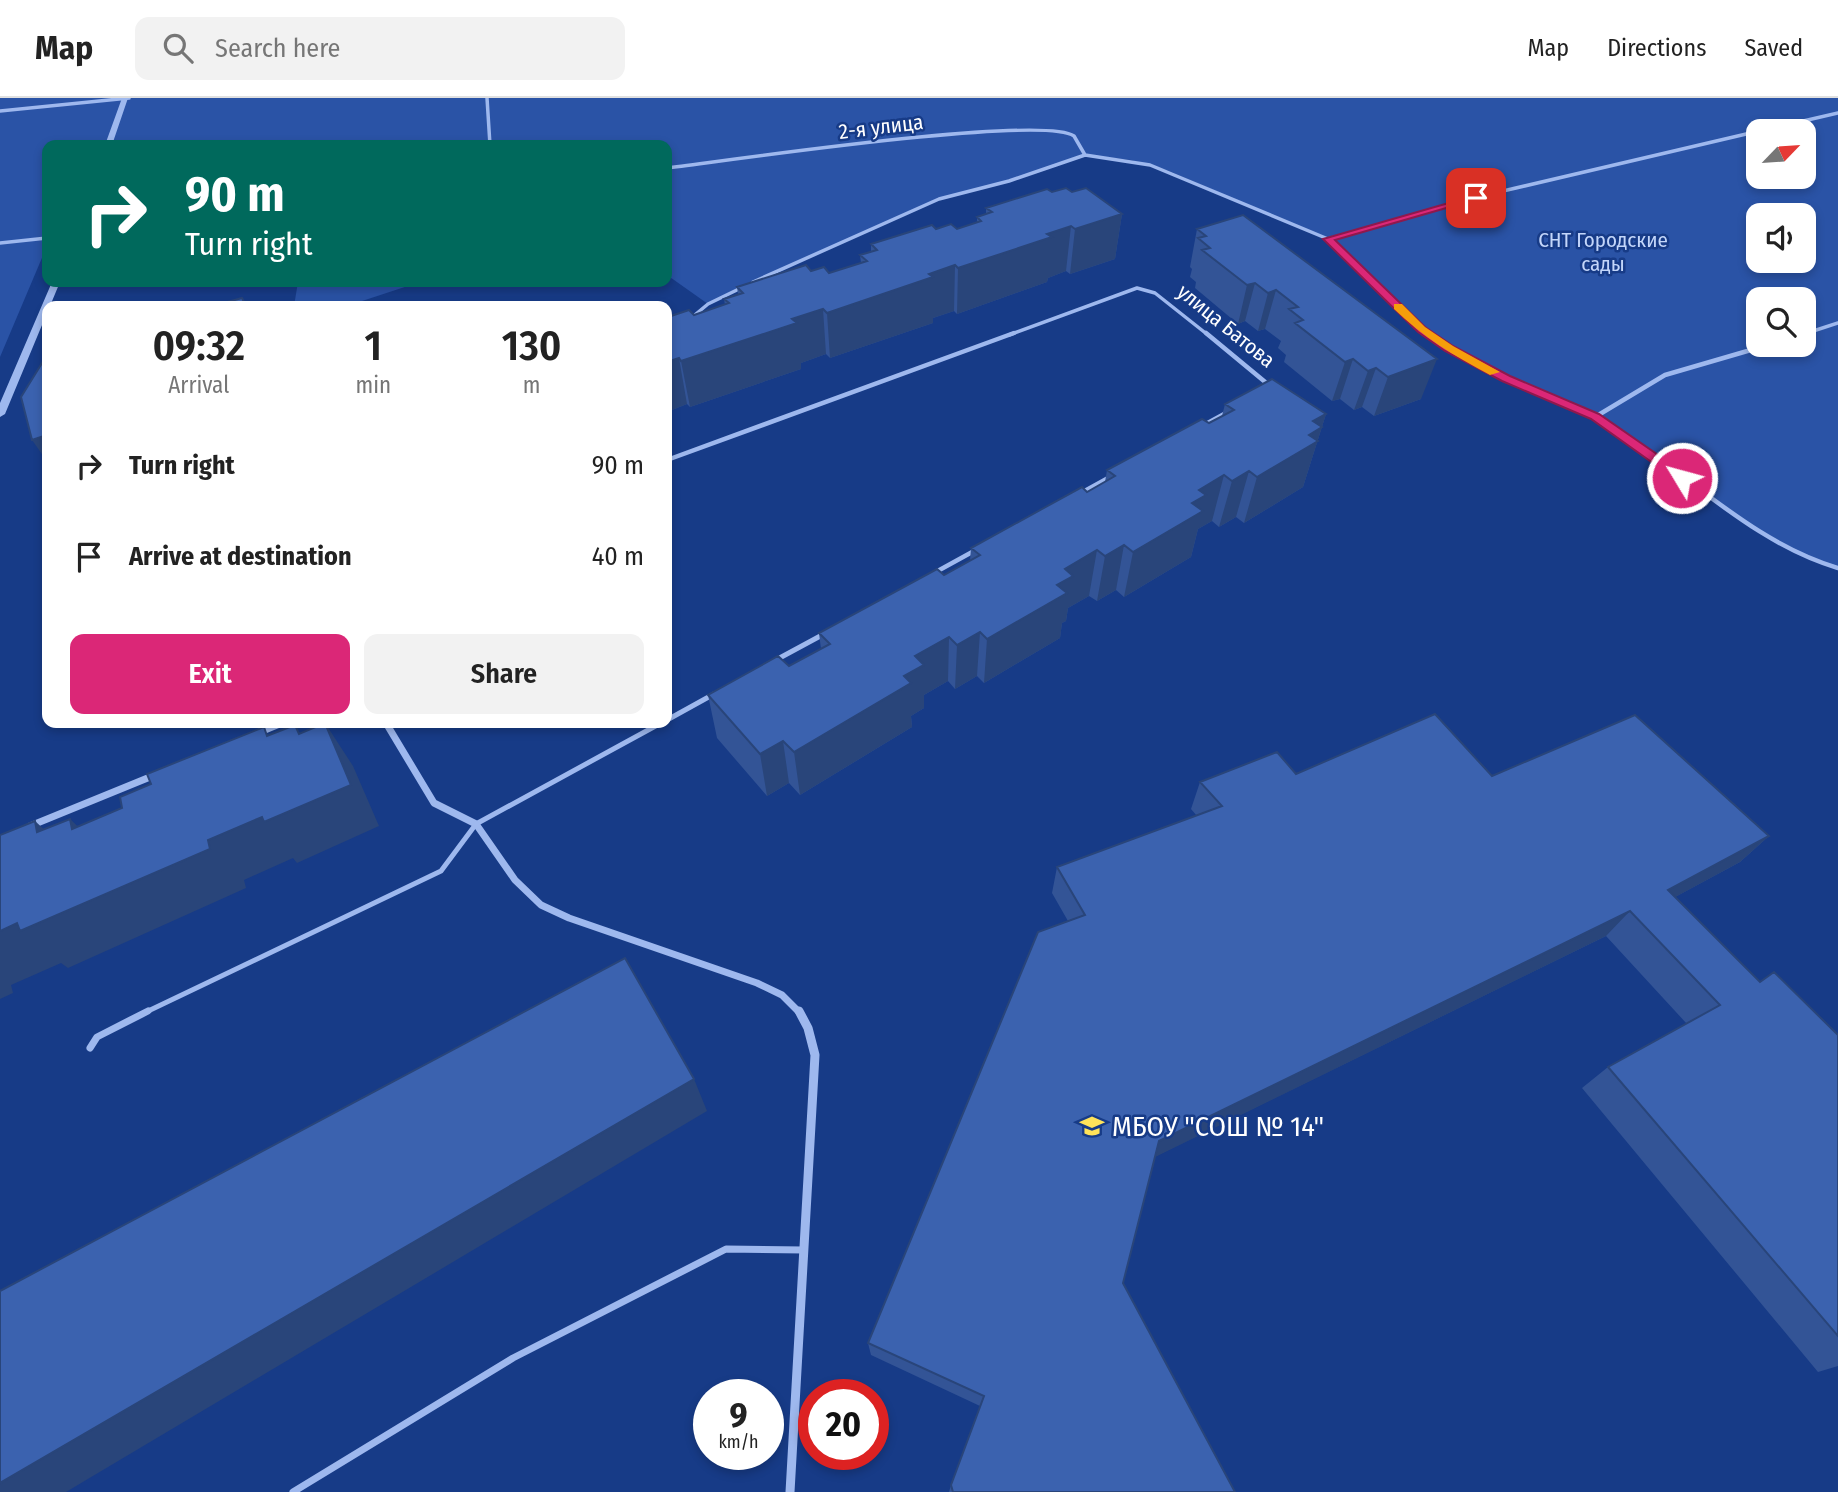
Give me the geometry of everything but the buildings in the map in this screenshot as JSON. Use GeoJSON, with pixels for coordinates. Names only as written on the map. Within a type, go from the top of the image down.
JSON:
{"type":"FeatureCollection","features":[{"type":"Feature","properties":{"kind":"street"},"geometry":{"type":"LineString","coordinates":[[110,140],[126,98]]}},
{"type":"Feature","properties":{"kind":"street"},"geometry":{"type":"LineString","coordinates":[[0,414],[42,315]]}},
{"type":"Feature","properties":{"kind":"street"},"geometry":{"type":"LineString","coordinates":[[257,733],[270,728]]}},
{"type":"Feature","properties":{"kind":"street"},"geometry":{"type":"LineString","coordinates":[[389,728],[434,803],[476,824],[515,880],[541,905],[569,919],[757,983],[784,995],[801,1010],[810,1031],[815,1055],[790,1492]]}},
{"type":"Feature","properties":{"kind":"street"},"geometry":{"type":"LineString","coordinates":[[26,828],[167,770]]}},
{"type":"Feature","properties":{"kind":"lane"},"geometry":{"type":"LineString","coordinates":[[0,111],[126,98]]}},
{"type":"Feature","properties":{"kind":"lane"},"geometry":{"type":"LineString","coordinates":[[487,98],[490,140]]}},
{"type":"Feature","properties":{"kind":"lane"},"geometry":{"type":"LineString","coordinates":[[1812,119],[1838,113]]}},
{"type":"Feature","properties":{"kind":"lane","name":"2-я улица"},"geometry":{"type":"LineString","coordinates":[[672,167],[932,136],[1031,129],[1070,131],[1077,136],[1085,155]]}},
{"type":"Feature","properties":{"kind":"lane"},"geometry":{"type":"LineString","coordinates":[[1328,239],[1503,191],[1746,134]]}},
{"type":"Feature","properties":{"kind":"lane"},"geometry":{"type":"LineString","coordinates":[[680,326],[708,304],[926,205],[1085,155],[1131,160],[1169,171],[1328,239],[1422,329],[1449,349],[1506,379],[1595,417],[1629,438],[1738,519],[1818,562],[1838,568]]}},
{"type":"Feature","properties":{"kind":"lane"},"geometry":{"type":"LineString","coordinates":[[0,243],[42,239]]}},
{"type":"Feature","properties":{"kind":"lane","name":"улица Батова"},"geometry":{"type":"LineString","coordinates":[[672,458],[1137,288],[1155,293],[1271,385],[1263,392]]}},
{"type":"Feature","properties":{"kind":"lane"},"geometry":{"type":"LineString","coordinates":[[1816,330],[1838,323]]}},
{"type":"Feature","properties":{"kind":"lane"},"geometry":{"type":"LineString","coordinates":[[1595,417],[1665,376],[1746,352]]}},
{"type":"Feature","properties":{"kind":"lane"},"geometry":{"type":"LineString","coordinates":[[1200,428],[1236,408]]}},
{"type":"Feature","properties":{"kind":"lane"},"geometry":{"type":"LineString","coordinates":[[1079,494],[1115,474]]}},
{"type":"Feature","properties":{"kind":"lane"},"geometry":{"type":"LineString","coordinates":[[933,574],[982,547]]}},
{"type":"Feature","properties":{"kind":"lane"},"geometry":{"type":"LineString","coordinates":[[764,667],[836,627]]}},
{"type":"Feature","properties":{"kind":"lane"},"geometry":{"type":"LineString","coordinates":[[672,717],[715,693]]}},
{"type":"Feature","properties":{"kind":"lane"},"geometry":{"type":"LineString","coordinates":[[90,1048],[97,1037],[127,1021],[441,870],[476,824],[652,728]]}},
{"type":"Feature","properties":{"kind":"lane"},"geometry":{"type":"LineString","coordinates":[[293,1492],[513,1358],[726,1249],[804,1250]]}},
{"type":"Feature","properties":{"kind":"green space","name":"СНТ Городские сады"},"geometry":{"type":"Polygon","coordinates":[[[0,98],[1838,98],[1838,568],[1818,562],[1738,518],[1595,417],[1506,379],[1449,349],[1421,329],[1328,239],[1169,171],[1131,160],[1085,155],[1009,181],[939,199],[708,304],[672,279],[672,140],[42,140],[42,258],[0,357],[0,98]]]}},
{"type":"Feature","properties":{"kind":"green space"},"geometry":{"type":"Polygon","coordinates":[[[297,287],[405,287],[362,301],[295,301],[297,287]]]}},
{"type":"Feature","properties":{"kind":"slow traffic"},"geometry":{"type":"LineString","coordinates":[[1398,306],[1422,329],[1449,349],[1494,372]]}},
{"type":"Feature","properties":{"kind":"place","name":"МБОУ \"СОШ № 14\""},"geometry":{"type":"Point","coordinates":[1092,1126]}},
{"type":"Feature","properties":{"kind":"route"},"geometry":{"type":"LineString","coordinates":[[1476,198],[1369,225],[1328,239],[1422,329],[1449,349],[1506,379],[1595,417],[1629,438],[1682,478]]}}]}
